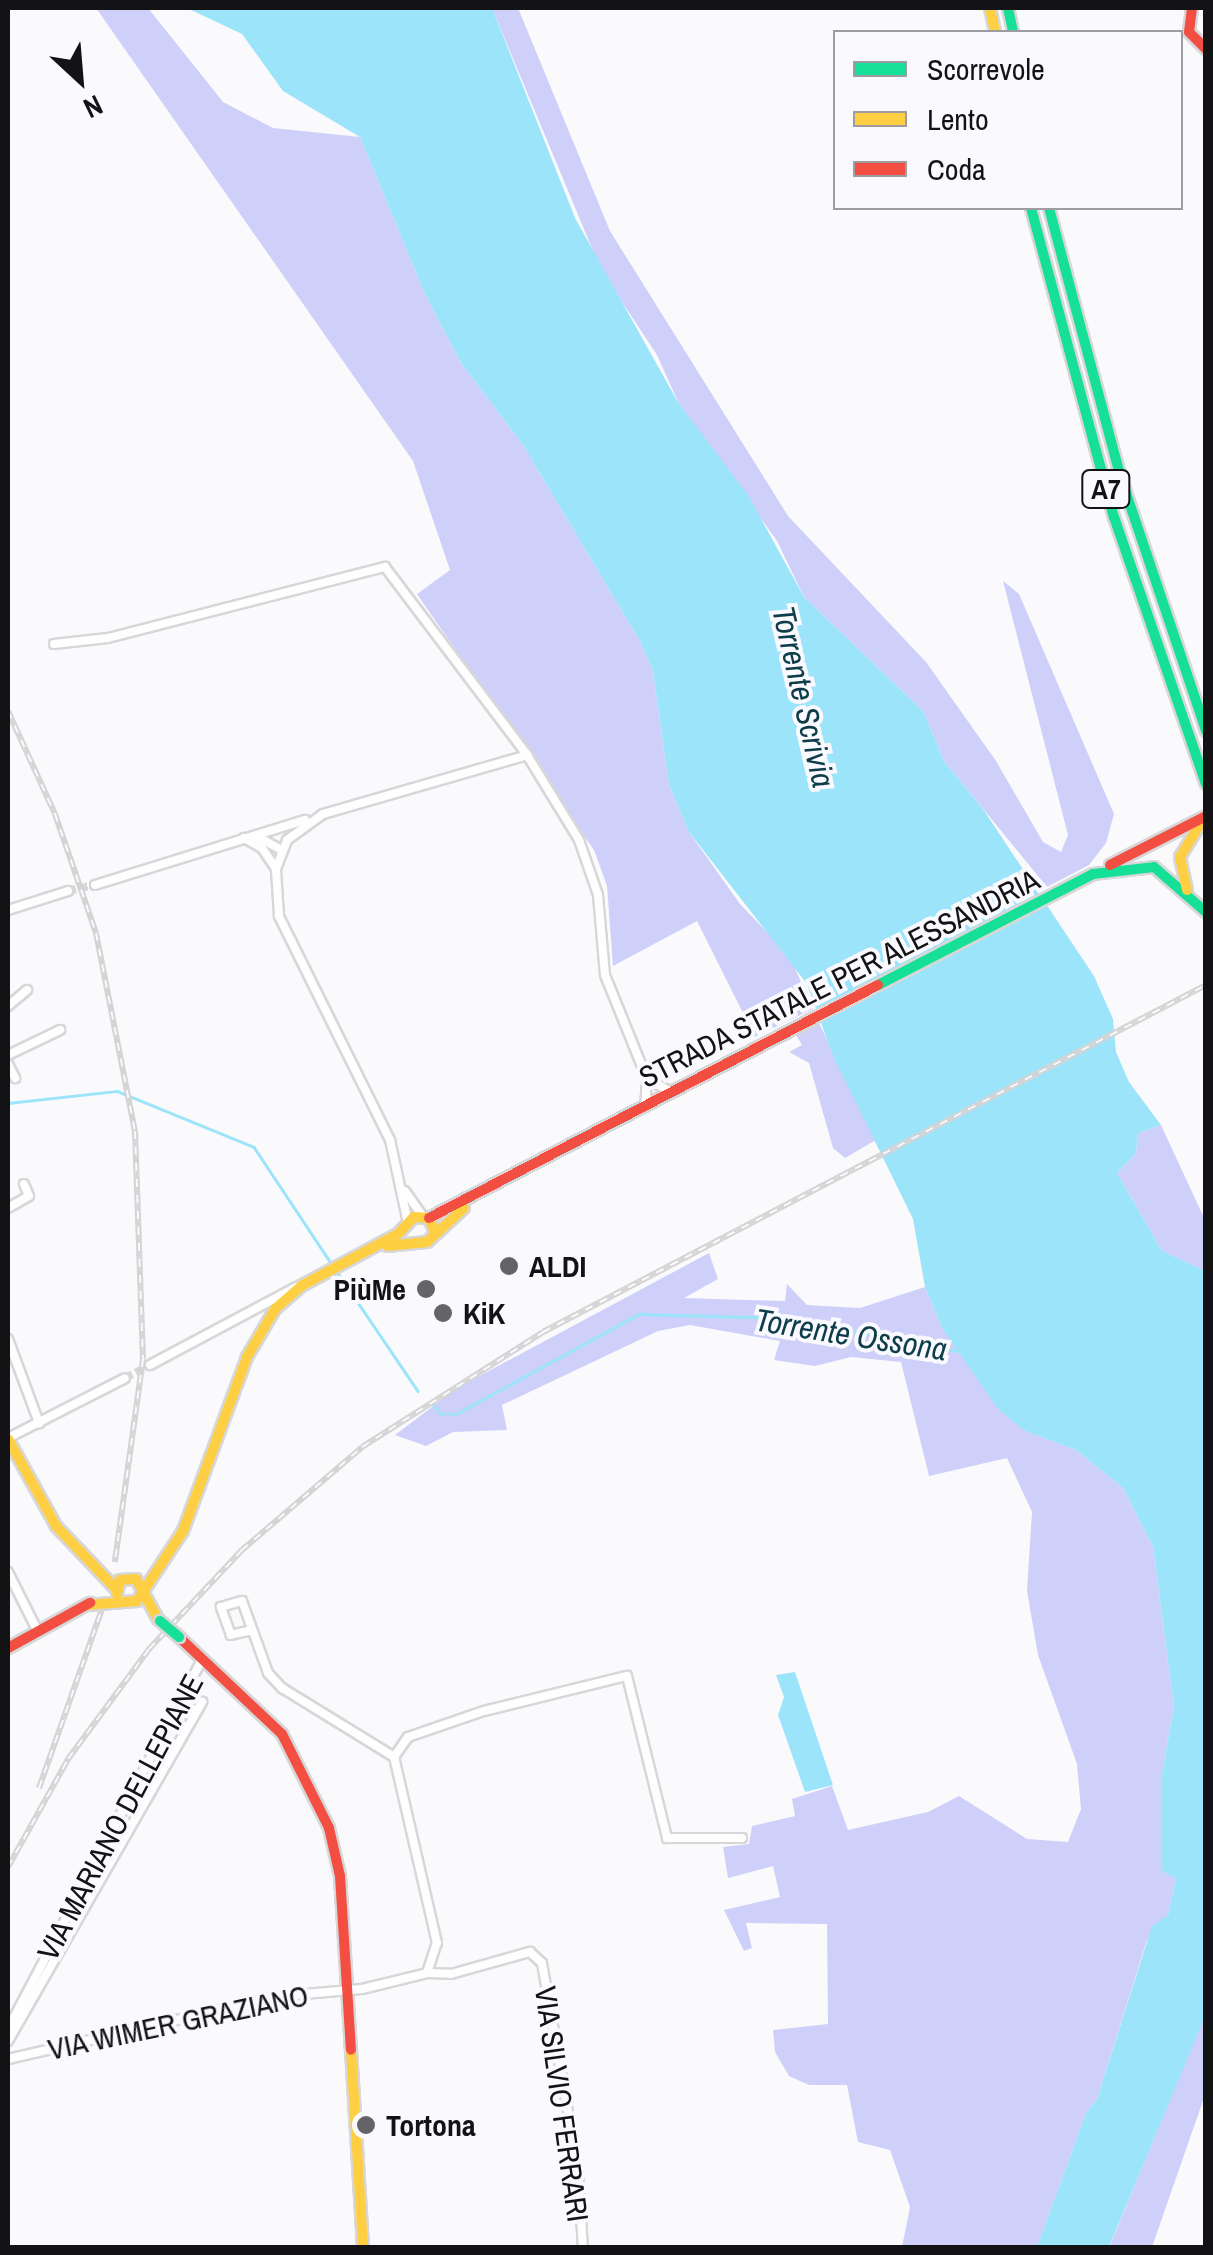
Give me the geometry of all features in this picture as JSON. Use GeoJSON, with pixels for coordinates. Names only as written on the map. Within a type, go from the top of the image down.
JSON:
{"type":"FeatureCollection","features":[{"type":"Feature","properties":{"kind":"main road"},"geometry":{"type":"LineString","coordinates":[[1192,8],[1188,32],[1205,49]]}},
{"type":"Feature","properties":{"kind":"main road","name":"A7"},"geometry":{"type":"LineString","coordinates":[[1032,210],[1094,449],[1206,784]]}},
{"type":"Feature","properties":{"kind":"main road","name":"A7"},"geometry":{"type":"LineString","coordinates":[[1050,210],[1120,475],[1206,731]]}},
{"type":"Feature","properties":{"kind":"main road"},"geometry":{"type":"LineString","coordinates":[[1188,894],[1180,857],[1206,817]]}},
{"type":"Feature","properties":{"kind":"main road","name":"STRADA STATALE PER ALESSANDRIA"},"geometry":{"type":"LineString","coordinates":[[121,1596],[142,1590],[198,1498],[264,1324],[301,1286],[376,1248],[407,1225],[496,1185],[1206,817]]}},
{"type":"Feature","properties":{"kind":"main road"},"geometry":{"type":"LineString","coordinates":[[1092,874],[1144,865],[1188,894],[1206,912]]}},
{"type":"Feature","properties":{"kind":"main road","name":"STRADA STATALE PER ALESSANDRIA"},"geometry":{"type":"LineString","coordinates":[[376,1248],[427,1242],[496,1185]]}},
{"type":"Feature","properties":{"kind":"main road"},"geometry":{"type":"LineString","coordinates":[[426,1217],[435,1232]]}},
{"type":"Feature","properties":{"kind":"main road"},"geometry":{"type":"LineString","coordinates":[[407,1225],[412,1242]]}},
{"type":"Feature","properties":{"kind":"main road"},"geometry":{"type":"LineString","coordinates":[[8,1439],[45,1511],[92,1564],[121,1596],[179,1636],[282,1734],[309,1778],[340,1876],[363,2248]]}},
{"type":"Feature","properties":{"kind":"main road","name":"STRADA STATALE PER ALESSANDRIA"},"geometry":{"type":"LineString","coordinates":[[130,1577],[160,1560]]}},
{"type":"Feature","properties":{"kind":"main road"},"geometry":{"type":"LineString","coordinates":[[92,1564],[130,1577],[159,1620]]}},
{"type":"Feature","properties":{"kind":"main road"},"geometry":{"type":"LineString","coordinates":[[8,1648],[87,1605],[121,1596],[130,1577]]}},
{"type":"Feature","properties":{"kind":"street"},"geometry":{"type":"LineString","coordinates":[[54,644],[108,638],[384,567],[527,756],[592,870],[605,975],[647,1079],[645,1106]]}},
{"type":"Feature","properties":{"kind":"street"},"geometry":{"type":"LineString","coordinates":[[95,885],[322,814],[527,756]]}},
{"type":"Feature","properties":{"kind":"street"},"geometry":{"type":"LineString","coordinates":[[322,814],[295,831],[282,850],[276,869],[279,916],[390,1140],[407,1225]]}},
{"type":"Feature","properties":{"kind":"street"},"geometry":{"type":"LineString","coordinates":[[244,838],[262,837],[282,850]]}},
{"type":"Feature","properties":{"kind":"street"},"geometry":{"type":"LineString","coordinates":[[244,838],[262,848],[276,869]]}},
{"type":"Feature","properties":{"kind":"street"},"geometry":{"type":"LineString","coordinates":[[8,910],[68,891]]}},
{"type":"Feature","properties":{"kind":"street"},"geometry":{"type":"LineString","coordinates":[[8,1006],[27,990]]}},
{"type":"Feature","properties":{"kind":"street"},"geometry":{"type":"LineString","coordinates":[[8,1055],[60,1030]]}},
{"type":"Feature","properties":{"kind":"street"},"geometry":{"type":"LineString","coordinates":[[8,1064],[15,1078]]}},
{"type":"Feature","properties":{"kind":"street"},"geometry":{"type":"LineString","coordinates":[[647,1079],[671,1092]]}},
{"type":"Feature","properties":{"kind":"street"},"geometry":{"type":"LineString","coordinates":[[401,1182],[426,1217]]}},
{"type":"Feature","properties":{"kind":"street"},"geometry":{"type":"LineString","coordinates":[[8,1208],[29,1196],[24,1184]]}},
{"type":"Feature","properties":{"kind":"street"},"geometry":{"type":"LineString","coordinates":[[150,1365],[241,1314],[301,1286]]}},
{"type":"Feature","properties":{"kind":"street"},"geometry":{"type":"LineString","coordinates":[[241,1314],[264,1324]]}},
{"type":"Feature","properties":{"kind":"street"},"geometry":{"type":"LineString","coordinates":[[8,1339],[40,1423]]}},
{"type":"Feature","properties":{"kind":"street"},"geometry":{"type":"LineString","coordinates":[[8,1439],[125,1378]]}},
{"type":"Feature","properties":{"kind":"street"},"geometry":{"type":"LineString","coordinates":[[8,1572],[38,1632]]}},
{"type":"Feature","properties":{"kind":"street"},"geometry":{"type":"LineString","coordinates":[[252,1630],[230,1635],[221,1608],[242,1600],[268,1673],[282,1688],[394,1757],[437,1943],[427,1973]]}},
{"type":"Feature","properties":{"kind":"street","name":"VIA MARIANO DELLEPIANE"},"geometry":{"type":"LineString","coordinates":[[8,2029],[202,1658]]}},
{"type":"Feature","properties":{"kind":"street"},"geometry":{"type":"LineString","coordinates":[[394,1757],[408,1737],[621,1674],[631,1680],[667,1838],[742,1838]]}},
{"type":"Feature","properties":{"kind":"street"},"geometry":{"type":"LineString","coordinates":[[8,2041],[202,1702]]}},
{"type":"Feature","properties":{"kind":"street","name":"VIA SILVIO FERRARI"},"geometry":{"type":"LineString","coordinates":[[427,1973],[451,1974],[530,1952],[542,1963],[578,2169],[583,2248]]}},
{"type":"Feature","properties":{"kind":"street","name":"VIA WIMER GRAZIANO"},"geometry":{"type":"LineString","coordinates":[[8,2059],[281,1996],[348,1990],[427,1973]]}},
{"type":"Feature","properties":{"kind":"shaded area"},"geometry":{"type":"Polygon","coordinates":[[[96,8],[148,8],[223,102],[273,128],[360,137],[425,294],[461,363],[523,445],[641,643],[653,671],[669,785],[689,832],[740,904],[789,955],[813,1009],[755,1037],[697,921],[613,966],[607,886],[594,850],[417,594],[450,570],[413,461],[96,8]]]}},
{"type":"Feature","properties":{"kind":"shaded area"},"geometry":{"type":"Polygon","coordinates":[[[492,8],[518,8],[610,231],[788,516],[926,662],[996,761],[1043,842],[1061,852],[1068,835],[1003,581],[1019,594],[1114,814],[1106,843],[1089,865],[1047,887],[944,761],[923,711],[804,597],[777,541],[679,404],[657,355],[601,270],[492,8]]]}},
{"type":"Feature","properties":{"kind":"shaded area"},"geometry":{"type":"Polygon","coordinates":[[[819,1023],[876,1140],[845,1158],[833,1148],[809,1063],[789,1052],[802,1045],[796,1035],[819,1023]]]}},
{"type":"Feature","properties":{"kind":"shaded area"},"geometry":{"type":"Polygon","coordinates":[[[1161,1125],[1205,1220],[1205,1271],[1162,1251],[1117,1173],[1136,1153],[1138,1133],[1161,1125]]]}},
{"type":"Feature","properties":{"kind":"shaded area"},"geometry":{"type":"Polygon","coordinates":[[[709,1253],[718,1279],[684,1298],[785,1301],[787,1284],[807,1305],[860,1308],[925,1287],[942,1328],[1025,1431],[1076,1450],[1123,1488],[1153,1547],[1174,1706],[1162,1773],[1176,1879],[1168,1915],[1147,1940],[1097,2099],[1086,2113],[1037,2247],[902,2247],[910,2207],[890,2150],[858,2142],[847,2085],[809,2085],[789,2076],[775,2052],[773,2030],[828,2024],[827,1924],[746,1923],[752,1948],[744,1951],[724,1910],[780,1897],[773,1866],[728,1878],[723,1847],[749,1844],[752,1826],[795,1816],[792,1799],[832,1786],[848,1830],[928,1812],[959,1796],[1027,1839],[1068,1842],[1081,1809],[1077,1764],[1038,1655],[1027,1591],[1032,1512],[1007,1458],[929,1476],[901,1362],[851,1357],[815,1366],[774,1360],[780,1341],[690,1325],[658,1331],[502,1405],[507,1430],[453,1432],[426,1446],[395,1435],[457,1388],[709,1253]]]}},
{"type":"Feature","properties":{"kind":"shaded area"},"geometry":{"type":"Polygon","coordinates":[[[1205,2014],[1205,2095],[1152,2247],[1109,2248],[1205,2014]]]}},
{"type":"Feature","properties":{"kind":"water","name":"Torrente Scrivia"},"geometry":{"type":"Polygon","coordinates":[[[187,8],[492,8],[575,218],[679,404],[748,495],[804,597],[923,711],[944,761],[983,809],[1094,976],[1113,1019],[1116,1052],[1129,1082],[1161,1125],[1138,1133],[1136,1153],[1117,1173],[1162,1251],[1205,1271],[1206,2014],[1109,2247],[1037,2247],[1086,2113],[1097,2099],[1152,1926],[1168,1915],[1176,1879],[1161,1870],[1162,1773],[1174,1706],[1153,1547],[1123,1488],[1076,1450],[1025,1431],[998,1409],[942,1328],[925,1287],[913,1219],[833,1056],[807,984],[689,832],[669,785],[653,671],[641,643],[523,445],[461,363],[425,294],[360,137],[283,91],[242,34],[187,8]]]}},
{"type":"Feature","properties":{"kind":"water"},"geometry":{"type":"Polygon","coordinates":[[[795,1672],[833,1785],[805,1792],[778,1715],[784,1697],[776,1675],[795,1672]]]}},
{"type":"Feature","properties":{"kind":"waterway","name":"Torrente Ossona"},"geometry":{"type":"LineString","coordinates":[[8,1103],[117,1091],[254,1147],[331,1263]]}},
{"type":"Feature","properties":{"kind":"waterway","name":"Torrente Ossona"},"geometry":{"type":"LineString","coordinates":[[336,1270],[418,1391]]}},
{"type":"Feature","properties":{"kind":"waterway","name":"Torrente Ossona"},"geometry":{"type":"LineString","coordinates":[[433,1404],[441,1414],[456,1414],[639,1314],[778,1318],[963,1352]]}},
{"type":"Feature","properties":{"kind":"tunnel"},"geometry":{"type":"LineString","coordinates":[[68,891],[95,885]]}},
{"type":"Feature","properties":{"kind":"tunnel"},"geometry":{"type":"LineString","coordinates":[[125,1378],[150,1365]]}},
{"type":"Feature","properties":{"kind":"railway"},"geometry":{"type":"LineString","coordinates":[[8,711],[55,814],[96,933],[135,1131],[143,1359],[115,1562]]}},
{"type":"Feature","properties":{"kind":"railway"},"geometry":{"type":"LineString","coordinates":[[8,1867],[68,1759],[149,1649],[242,1550],[362,1447],[543,1332],[1206,985]]}},
{"type":"Feature","properties":{"kind":"railway"},"geometry":{"type":"LineString","coordinates":[[39,1788],[102,1609]]}},
{"type":"Feature","properties":{"kind":"traffic: fast"},"geometry":{"type":"LineString","coordinates":[[1008,8],[1013,30]]}},
{"type":"Feature","properties":{"kind":"traffic: fast"},"geometry":{"type":"LineString","coordinates":[[1032,210],[1114,517],[1206,784]]}},
{"type":"Feature","properties":{"kind":"traffic: fast"},"geometry":{"type":"LineString","coordinates":[[1050,210],[1120,475],[1206,731]]}},
{"type":"Feature","properties":{"kind":"traffic: fast"},"geometry":{"type":"LineString","coordinates":[[1093,874],[1154,867],[1206,912]]}},
{"type":"Feature","properties":{"kind":"traffic: fast"},"geometry":{"type":"LineString","coordinates":[[878,985],[1093,874]]}},
{"type":"Feature","properties":{"kind":"traffic: fast"},"geometry":{"type":"LineString","coordinates":[[160,1621],[179,1637]]}},
{"type":"Feature","properties":{"kind":"traffic: slow"},"geometry":{"type":"LineString","coordinates":[[990,8],[995,30]]}},
{"type":"Feature","properties":{"kind":"traffic: slow"},"geometry":{"type":"LineString","coordinates":[[1187,890],[1180,857],[1202,821]]}},
{"type":"Feature","properties":{"kind":"traffic: slow"},"geometry":{"type":"LineString","coordinates":[[387,1246],[427,1242],[464,1208]]}},
{"type":"Feature","properties":{"kind":"traffic: slow"},"geometry":{"type":"LineString","coordinates":[[87,1605],[137,1601],[183,1531],[247,1357],[275,1309],[301,1286],[398,1234],[414,1217],[429,1218],[435,1232]]}},
{"type":"Feature","properties":{"kind":"traffic: slow"},"geometry":{"type":"LineString","coordinates":[[8,1439],[56,1526],[116,1589]]}},
{"type":"Feature","properties":{"kind":"traffic: slow"},"geometry":{"type":"LineString","coordinates":[[117,1594],[120,1580],[136,1579],[158,1619]]}},
{"type":"Feature","properties":{"kind":"traffic: slow"},"geometry":{"type":"LineString","coordinates":[[351,2050],[363,2248]]}},
{"type":"Feature","properties":{"kind":"traffic: jam"},"geometry":{"type":"LineString","coordinates":[[1192,8],[1189,32],[1206,49]]}},
{"type":"Feature","properties":{"kind":"traffic: jam"},"geometry":{"type":"LineString","coordinates":[[1110,865],[1206,816]]}},
{"type":"Feature","properties":{"kind":"traffic: jam"},"geometry":{"type":"LineString","coordinates":[[429,1218],[878,985]]}},
{"type":"Feature","properties":{"kind":"traffic: jam"},"geometry":{"type":"LineString","coordinates":[[8,1648],[90,1603]]}},
{"type":"Feature","properties":{"kind":"traffic: jam"},"geometry":{"type":"LineString","coordinates":[[179,1637],[282,1734],[329,1828],[340,1876],[351,2050]]}},
{"type":"Feature","properties":{"kind":"place","name":"ALDI"},"geometry":{"type":"Point","coordinates":[509,1266]}},
{"type":"Feature","properties":{"kind":"place","name":"PiùMe"},"geometry":{"type":"Point","coordinates":[426,1289]}},
{"type":"Feature","properties":{"kind":"place","name":"KiK"},"geometry":{"type":"Point","coordinates":[443,1313]}},
{"type":"Feature","properties":{"kind":"place","name":"Tortona"},"geometry":{"type":"Point","coordinates":[366,2125]}}]}
